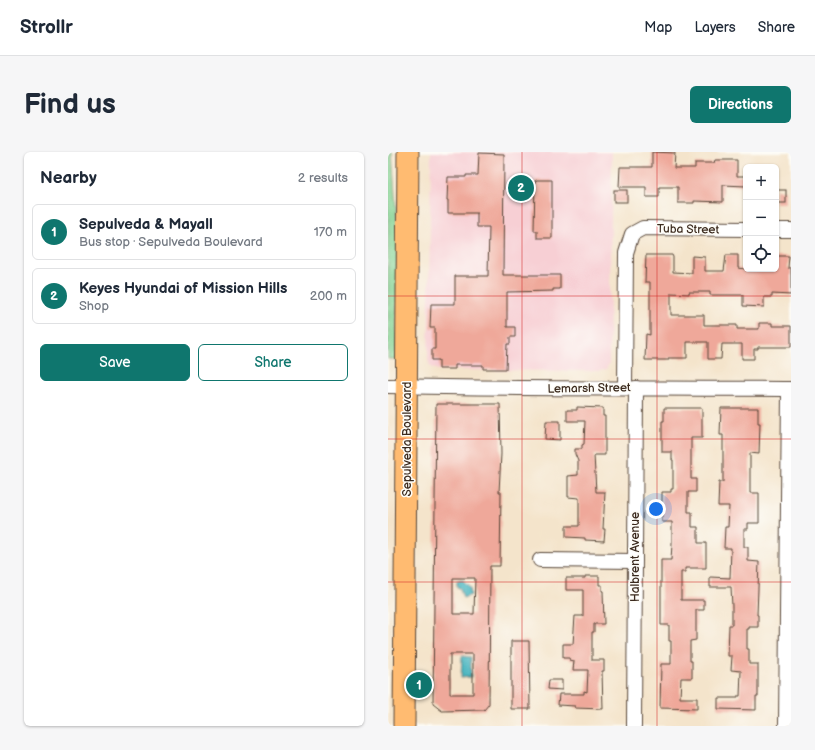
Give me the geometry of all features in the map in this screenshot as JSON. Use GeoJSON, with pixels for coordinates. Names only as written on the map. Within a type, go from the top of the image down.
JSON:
{"type":"FeatureCollection","features":[{"type":"Feature","properties":{"kind":"main road","name":"Sepulveda Boulevard"},"geometry":{"type":"LineString","coordinates":[[404,726],[398,386],[408,152]]}},
{"type":"Feature","properties":{"kind":"street","name":"Tuba Street"},"geometry":{"type":"LineString","coordinates":[[632,234],[643,228],[743,229]]}},
{"type":"Feature","properties":{"kind":"street"},"geometry":{"type":"LineString","coordinates":[[779,230],[791,230]]}},
{"type":"Feature","properties":{"kind":"street","name":"Halbrent Avenue"},"geometry":{"type":"LineString","coordinates":[[632,234],[626,253],[635,561],[634,726]]}},
{"type":"Feature","properties":{"kind":"street","name":"Lemarsh Street"},"geometry":{"type":"LineString","coordinates":[[398,386],[516,389],[790,389]]}},
{"type":"Feature","properties":{"kind":"street"},"geometry":{"type":"LineString","coordinates":[[786,726],[790,389]]}},
{"type":"Feature","properties":{"kind":"street"},"geometry":{"type":"LineString","coordinates":[[540,560],[635,561]]}},
{"type":"Feature","properties":{"kind":"shaded area"},"geometry":{"type":"Polygon","coordinates":[[[431,152],[612,152],[609,364],[606,369],[600,371],[438,370],[430,366],[428,360],[431,152]]]}},
{"type":"Feature","properties":{"kind":"green space"},"geometry":{"type":"Polygon","coordinates":[[[388,152],[392,152],[398,238],[396,359],[388,359],[388,152]]]}},
{"type":"Feature","properties":{"kind":"water"},"geometry":{"type":"Polygon","coordinates":[[[463,580],[470,587],[471,595],[463,598],[460,588],[457,587],[457,581],[463,580]]]}},
{"type":"Feature","properties":{"kind":"water"},"geometry":{"type":"Polygon","coordinates":[[[462,656],[471,657],[471,677],[461,678],[462,656]]]}},
{"type":"Feature","properties":{"kind":"building"},"geometry":{"type":"Polygon","coordinates":[[[652,152],[675,153],[674,168],[695,168],[695,163],[714,163],[715,160],[737,160],[737,176],[743,176],[743,186],[723,185],[723,202],[694,201],[694,203],[678,203],[678,187],[659,187],[659,197],[646,197],[646,187],[619,187],[620,167],[652,167],[652,152]]]}},
{"type":"Feature","properties":{"kind":"building"},"geometry":{"type":"Polygon","coordinates":[[[479,153],[504,154],[503,275],[560,275],[560,289],[553,289],[553,291],[507,292],[507,327],[515,327],[515,337],[510,337],[510,344],[507,344],[506,369],[483,369],[483,365],[455,365],[455,369],[439,369],[439,360],[432,360],[432,349],[435,349],[435,328],[430,328],[431,304],[455,304],[455,276],[488,276],[489,227],[477,227],[477,213],[448,213],[447,200],[448,177],[478,175],[479,153]]]}},
{"type":"Feature","properties":{"kind":"building"},"geometry":{"type":"Polygon","coordinates":[[[552,180],[552,238],[537,238],[537,231],[534,231],[535,181],[552,180]]]}},
{"type":"Feature","properties":{"kind":"building"},"geometry":{"type":"Polygon","coordinates":[[[614,190],[627,190],[627,202],[614,202],[614,190]]]}},
{"type":"Feature","properties":{"kind":"building"},"geometry":{"type":"Polygon","coordinates":[[[779,190],[786,190],[786,203],[779,203],[779,190]]]}},
{"type":"Feature","properties":{"kind":"building"},"geometry":{"type":"Polygon","coordinates":[[[646,255],[672,255],[673,272],[692,273],[692,256],[705,257],[705,271],[724,271],[726,255],[738,255],[738,268],[743,269],[743,272],[779,272],[779,256],[789,256],[788,268],[791,268],[791,295],[772,294],[772,297],[764,297],[764,307],[743,306],[743,295],[710,295],[710,292],[689,292],[689,294],[671,293],[671,315],[704,315],[704,325],[737,325],[737,329],[759,329],[759,323],[772,323],[772,326],[791,326],[791,347],[758,347],[758,349],[754,349],[754,359],[742,359],[742,344],[722,344],[721,359],[708,359],[708,342],[687,342],[687,358],[645,360],[646,334],[650,335],[650,282],[645,282],[646,255]]]}},
{"type":"Feature","properties":{"kind":"building"},"geometry":{"type":"Polygon","coordinates":[[[436,404],[500,404],[500,566],[490,566],[489,704],[484,710],[442,711],[433,704],[436,404]],[[453,578],[453,614],[474,614],[475,578],[453,578]],[[450,654],[450,694],[473,694],[473,654],[450,654]]]}},
{"type":"Feature","properties":{"kind":"building"},"geometry":{"type":"Polygon","coordinates":[[[577,407],[603,408],[603,416],[605,416],[605,455],[594,455],[596,492],[605,492],[603,529],[605,529],[604,541],[566,537],[566,526],[579,526],[579,498],[568,497],[568,476],[578,475],[578,461],[575,454],[575,449],[582,449],[582,445],[584,444],[585,421],[567,421],[567,410],[577,410],[577,407]]]}},
{"type":"Feature","properties":{"kind":"building"},"geometry":{"type":"Polygon","coordinates":[[[664,408],[702,408],[702,438],[691,438],[691,479],[696,479],[696,492],[688,492],[688,512],[692,512],[692,527],[698,527],[698,543],[706,543],[706,568],[685,568],[685,572],[681,572],[681,600],[704,600],[704,610],[696,610],[696,640],[690,641],[692,678],[681,678],[680,698],[697,698],[697,709],[660,708],[661,664],[671,664],[669,625],[661,625],[661,560],[671,560],[672,544],[672,522],[662,522],[662,492],[671,492],[671,489],[673,489],[672,452],[662,452],[662,421],[664,421],[664,408]]]}},
{"type":"Feature","properties":{"kind":"building"},"geometry":{"type":"Polygon","coordinates":[[[721,408],[758,408],[758,423],[760,423],[759,454],[750,453],[750,493],[759,493],[759,523],[748,523],[748,529],[744,529],[744,547],[748,547],[748,561],[759,562],[758,627],[749,627],[749,629],[747,629],[749,664],[758,664],[758,696],[756,696],[756,710],[718,709],[718,698],[737,698],[737,696],[740,696],[741,671],[731,670],[732,656],[728,656],[729,625],[732,625],[731,587],[710,587],[710,577],[730,578],[731,548],[724,548],[725,527],[728,527],[729,506],[718,506],[719,482],[723,482],[723,435],[720,435],[721,408]]]}},
{"type":"Feature","properties":{"kind":"building"},"geometry":{"type":"Polygon","coordinates":[[[546,421],[560,421],[560,440],[545,439],[546,421]]]}},
{"type":"Feature","properties":{"kind":"building"},"geometry":{"type":"Polygon","coordinates":[[[585,576],[599,576],[599,585],[602,585],[603,591],[604,624],[594,624],[594,632],[592,632],[592,660],[604,660],[604,671],[602,671],[603,709],[575,708],[575,706],[558,705],[559,694],[584,694],[584,691],[587,692],[588,670],[573,670],[574,661],[570,660],[569,658],[563,658],[563,644],[573,644],[575,616],[583,616],[583,590],[566,590],[566,578],[585,578],[585,576]]]}},
{"type":"Feature","properties":{"kind":"building"},"geometry":{"type":"Polygon","coordinates":[[[511,641],[529,641],[530,709],[511,709],[511,641]]]}},
{"type":"Feature","properties":{"kind":"building"},"geometry":{"type":"Polygon","coordinates":[[[549,680],[562,680],[562,690],[548,689],[549,680]]]}},
{"type":"Feature","properties":{"kind":"place","name":"Keyes Hyundai of Mission Hills"},"geometry":{"type":"Point","coordinates":[521,188]}},
{"type":"Feature","properties":{"kind":"place","name":"Sepulveda & Mayall"},"geometry":{"type":"Point","coordinates":[419,685]}}]}
